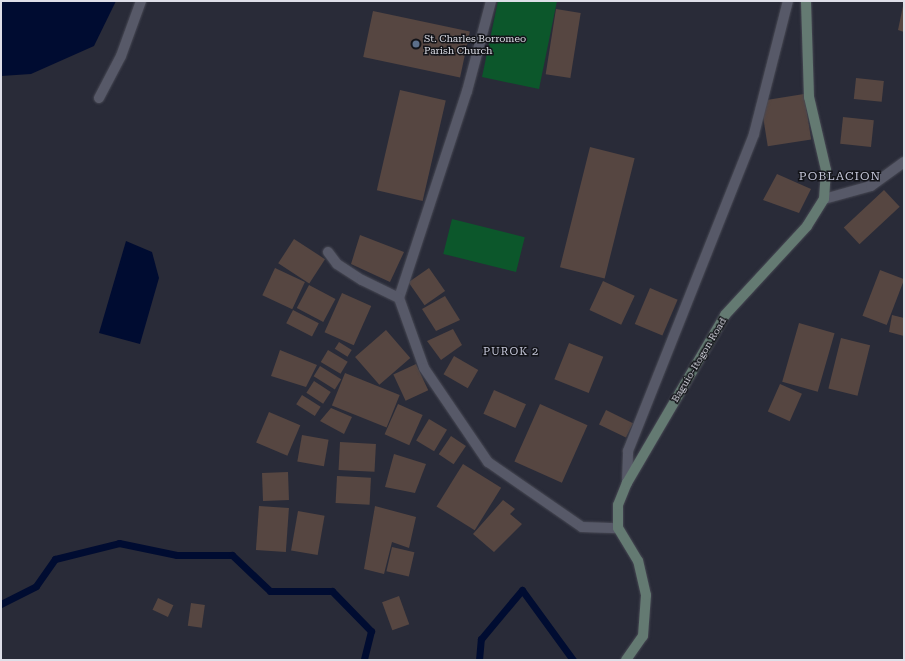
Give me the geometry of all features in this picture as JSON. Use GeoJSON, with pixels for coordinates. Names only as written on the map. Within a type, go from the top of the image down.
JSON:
{"type":"FeatureCollection","features":[{"type":"Feature","properties":{"kind":"main road","name":"Baguio-Itogon Road"},"geometry":{"type":"LineString","coordinates":[[618,528],[618,505],[628,483],[726,315],[807,226],[824,198],[826,170],[809,97],[806,1]]}},
{"type":"Feature","properties":{"kind":"main road"},"geometry":{"type":"LineString","coordinates":[[618,528],[638,561],[646,595],[644,636],[638,648],[626,660]]}},
{"type":"Feature","properties":{"kind":"street"},"geometry":{"type":"LineString","coordinates":[[99,98],[121,56],[140,1]]}},
{"type":"Feature","properties":{"kind":"street"},"geometry":{"type":"LineString","coordinates":[[491,1],[467,91],[399,298],[424,368],[488,462],[582,527],[618,528]]}},
{"type":"Feature","properties":{"kind":"street"},"geometry":{"type":"LineString","coordinates":[[628,483],[628,450],[754,134],[788,1]]}},
{"type":"Feature","properties":{"kind":"street"},"geometry":{"type":"LineString","coordinates":[[824,198],[872,186],[904,162]]}},
{"type":"Feature","properties":{"kind":"street"},"geometry":{"type":"LineString","coordinates":[[328,252],[337,264],[362,280],[399,298]]}},
{"type":"Feature","properties":{"kind":"green space"},"geometry":{"type":"Polygon","coordinates":[[[498,1],[557,1],[539,89],[482,77],[498,1]]]}},
{"type":"Feature","properties":{"kind":"green space"},"geometry":{"type":"Polygon","coordinates":[[[452,219],[525,237],[516,272],[443,254],[452,219]]]}},
{"type":"Feature","properties":{"kind":"water"},"geometry":{"type":"Polygon","coordinates":[[[1,1],[116,1],[94,46],[31,74],[1,76],[1,1]]]}},
{"type":"Feature","properties":{"kind":"water"},"geometry":{"type":"Polygon","coordinates":[[[126,241],[152,252],[159,278],[140,344],[99,333],[126,241]]]}},
{"type":"Feature","properties":{"kind":"building"},"geometry":{"type":"Polygon","coordinates":[[[904,6],[904,32],[898,30],[904,6]]]}},
{"type":"Feature","properties":{"kind":"building"},"geometry":{"type":"Polygon","coordinates":[[[556,9],[581,13],[570,78],[546,74],[556,9]]]}},
{"type":"Feature","properties":{"kind":"building","name":"St. Charles Borromeo Parish Church"},"geometry":{"type":"Polygon","coordinates":[[[373,11],[470,32],[460,78],[363,57],[373,11]]]}},
{"type":"Feature","properties":{"kind":"building"},"geometry":{"type":"Polygon","coordinates":[[[856,78],[884,81],[882,102],[854,99],[856,78]]]}},
{"type":"Feature","properties":{"kind":"building"},"geometry":{"type":"Polygon","coordinates":[[[400,90],[446,101],[423,201],[377,190],[400,90]]]}},
{"type":"Feature","properties":{"kind":"building"},"geometry":{"type":"Polygon","coordinates":[[[804,94],[811,139],[768,146],[761,101],[804,94]]]}},
{"type":"Feature","properties":{"kind":"building"},"geometry":{"type":"Polygon","coordinates":[[[843,117],[874,120],[871,147],[840,144],[843,117]]]}},
{"type":"Feature","properties":{"kind":"building"},"geometry":{"type":"Polygon","coordinates":[[[590,147],[635,158],[605,278],[560,267],[590,147]]]}},
{"type":"Feature","properties":{"kind":"building"},"geometry":{"type":"Polygon","coordinates":[[[777,174],[811,189],[799,213],[763,200],[777,174]]]}},
{"type":"Feature","properties":{"kind":"building"},"geometry":{"type":"Polygon","coordinates":[[[884,190],[900,207],[859,244],[844,228],[884,190]]]}},
{"type":"Feature","properties":{"kind":"building"},"geometry":{"type":"Polygon","coordinates":[[[360,235],[404,252],[390,282],[351,264],[360,235]]]}},
{"type":"Feature","properties":{"kind":"building"},"geometry":{"type":"Polygon","coordinates":[[[294,239],[325,259],[309,283],[278,263],[294,239]]]}},
{"type":"Feature","properties":{"kind":"building"},"geometry":{"type":"Polygon","coordinates":[[[275,268],[305,282],[292,309],[262,295],[275,268]]]}},
{"type":"Feature","properties":{"kind":"building"},"geometry":{"type":"Polygon","coordinates":[[[429,268],[445,291],[425,305],[409,282],[429,268]]]}},
{"type":"Feature","properties":{"kind":"building"},"geometry":{"type":"Polygon","coordinates":[[[880,270],[904,279],[887,325],[862,316],[880,270]]]}},
{"type":"Feature","properties":{"kind":"building"},"geometry":{"type":"Polygon","coordinates":[[[603,281],[635,296],[621,325],[589,310],[603,281]]]}},
{"type":"Feature","properties":{"kind":"building"},"geometry":{"type":"Polygon","coordinates":[[[309,285],[335,299],[323,322],[297,308],[309,285]]]}},
{"type":"Feature","properties":{"kind":"building"},"geometry":{"type":"Polygon","coordinates":[[[650,288],[678,300],[662,336],[635,324],[650,288]]]}},
{"type":"Feature","properties":{"kind":"building"},"geometry":{"type":"Polygon","coordinates":[[[342,293],[371,306],[354,345],[325,332],[342,293]]]}},
{"type":"Feature","properties":{"kind":"building"},"geometry":{"type":"Polygon","coordinates":[[[445,296],[460,320],[436,331],[422,309],[445,296]]]}},
{"type":"Feature","properties":{"kind":"building"},"geometry":{"type":"Polygon","coordinates":[[[293,310],[319,323],[312,337],[286,323],[293,310]]]}},
{"type":"Feature","properties":{"kind":"building"},"geometry":{"type":"Polygon","coordinates":[[[892,315],[904,318],[904,336],[889,332],[892,315]]]}},
{"type":"Feature","properties":{"kind":"building"},"geometry":{"type":"Polygon","coordinates":[[[799,323],[835,333],[818,392],[782,382],[799,323]]]}},
{"type":"Feature","properties":{"kind":"building"},"geometry":{"type":"Polygon","coordinates":[[[453,329],[462,345],[441,360],[427,341],[453,329]]]}},
{"type":"Feature","properties":{"kind":"building"},"geometry":{"type":"Polygon","coordinates":[[[386,330],[410,358],[379,385],[355,357],[386,330]]]}},
{"type":"Feature","properties":{"kind":"building"},"geometry":{"type":"Polygon","coordinates":[[[841,338],[870,345],[858,396],[828,388],[841,338]]]}},
{"type":"Feature","properties":{"kind":"building"},"geometry":{"type":"Polygon","coordinates":[[[339,342],[352,350],[347,357],[335,349],[339,342]]]}},
{"type":"Feature","properties":{"kind":"building"},"geometry":{"type":"Polygon","coordinates":[[[569,343],[603,357],[589,393],[554,379],[569,343]]]}},
{"type":"Feature","properties":{"kind":"building"},"geometry":{"type":"Polygon","coordinates":[[[280,350],[317,365],[306,387],[271,376],[280,350]]]}},
{"type":"Feature","properties":{"kind":"building"},"geometry":{"type":"Polygon","coordinates":[[[328,350],[348,362],[341,374],[321,362],[328,350]]]}},
{"type":"Feature","properties":{"kind":"building"},"geometry":{"type":"Polygon","coordinates":[[[454,356],[478,370],[468,388],[444,374],[454,356]]]}},
{"type":"Feature","properties":{"kind":"building"},"geometry":{"type":"Polygon","coordinates":[[[416,364],[428,390],[406,401],[393,375],[416,364]]]}},
{"type":"Feature","properties":{"kind":"building"},"geometry":{"type":"Polygon","coordinates":[[[320,366],[341,379],[335,389],[314,376],[320,366]]]}},
{"type":"Feature","properties":{"kind":"building"},"geometry":{"type":"Polygon","coordinates":[[[345,373],[400,395],[387,428],[332,405],[345,373]]]}},
{"type":"Feature","properties":{"kind":"building"},"geometry":{"type":"Polygon","coordinates":[[[314,381],[331,392],[323,404],[306,393],[314,381]]]}},
{"type":"Feature","properties":{"kind":"building"},"geometry":{"type":"Polygon","coordinates":[[[780,384],[802,394],[790,421],[768,411],[780,384]]]}},
{"type":"Feature","properties":{"kind":"building"},"geometry":{"type":"Polygon","coordinates":[[[494,390],[526,404],[515,428],[483,414],[494,390]]]}},
{"type":"Feature","properties":{"kind":"building"},"geometry":{"type":"Polygon","coordinates":[[[302,395],[321,407],[315,416],[296,404],[302,395]]]}},
{"type":"Feature","properties":{"kind":"building"},"geometry":{"type":"Polygon","coordinates":[[[398,404],[423,415],[409,445],[385,434],[398,404]]]}},
{"type":"Feature","properties":{"kind":"building"},"geometry":{"type":"Polygon","coordinates":[[[540,404],[588,425],[562,483],[514,462],[540,404]]]}},
{"type":"Feature","properties":{"kind":"building"},"geometry":{"type":"Polygon","coordinates":[[[331,408],[352,417],[344,434],[320,421],[331,408]]]}},
{"type":"Feature","properties":{"kind":"building"},"geometry":{"type":"Polygon","coordinates":[[[606,410],[633,423],[626,438],[599,424],[606,410]]]}},
{"type":"Feature","properties":{"kind":"building"},"geometry":{"type":"Polygon","coordinates":[[[269,412],[300,425],[287,456],[256,442],[269,412]]]}},
{"type":"Feature","properties":{"kind":"building"},"geometry":{"type":"Polygon","coordinates":[[[429,419],[447,430],[434,451],[416,440],[429,419]]]}},
{"type":"Feature","properties":{"kind":"building"},"geometry":{"type":"Polygon","coordinates":[[[302,435],[329,440],[324,466],[297,462],[302,435]]]}},
{"type":"Feature","properties":{"kind":"building"},"geometry":{"type":"Polygon","coordinates":[[[451,436],[466,446],[454,464],[439,454],[451,436]]]}},
{"type":"Feature","properties":{"kind":"building"},"geometry":{"type":"Polygon","coordinates":[[[340,442],[376,444],[374,472],[339,470],[340,442]]]}},
{"type":"Feature","properties":{"kind":"building"},"geometry":{"type":"Polygon","coordinates":[[[394,454],[426,464],[415,493],[385,487],[394,454]]]}},
{"type":"Feature","properties":{"kind":"building"},"geometry":{"type":"Polygon","coordinates":[[[463,464],[501,488],[475,530],[437,506],[463,464]]]}},
{"type":"Feature","properties":{"kind":"building"},"geometry":{"type":"Polygon","coordinates":[[[288,472],[289,500],[263,501],[262,473],[288,472]]]}},
{"type":"Feature","properties":{"kind":"building"},"geometry":{"type":"Polygon","coordinates":[[[337,476],[371,478],[370,505],[336,503],[337,476]]]}},
{"type":"Feature","properties":{"kind":"building"},"geometry":{"type":"Polygon","coordinates":[[[503,500],[515,509],[510,514],[522,524],[494,552],[473,534],[503,500]]]}},
{"type":"Feature","properties":{"kind":"building"},"geometry":{"type":"Polygon","coordinates":[[[259,506],[289,508],[286,552],[256,550],[259,506]]]}},
{"type":"Feature","properties":{"kind":"building"},"geometry":{"type":"Polygon","coordinates":[[[375,506],[416,517],[409,548],[392,542],[384,574],[364,569],[375,506]]]}},
{"type":"Feature","properties":{"kind":"building"},"geometry":{"type":"Polygon","coordinates":[[[298,511],[325,516],[318,555],[291,550],[298,511]]]}},
{"type":"Feature","properties":{"kind":"building"},"geometry":{"type":"Polygon","coordinates":[[[392,547],[414,552],[409,577],[386,571],[392,547]]]}},
{"type":"Feature","properties":{"kind":"building"},"geometry":{"type":"Polygon","coordinates":[[[399,596],[409,624],[392,630],[382,602],[399,596]]]}},
{"type":"Feature","properties":{"kind":"building"},"geometry":{"type":"Polygon","coordinates":[[[158,598],[173,605],[168,617],[153,610],[158,598]]]}},
{"type":"Feature","properties":{"kind":"building"},"geometry":{"type":"Polygon","coordinates":[[[191,603],[205,605],[202,628],[188,626],[191,603]]]}},
{"type":"Feature","properties":{"kind":"waterway"},"geometry":{"type":"LineString","coordinates":[[1,604],[36,586],[55,559],[119,543],[177,555],[232,555],[270,591],[332,591],[371,631],[364,660]]}},
{"type":"Feature","properties":{"kind":"waterway"},"geometry":{"type":"LineString","coordinates":[[479,660],[481,639],[522,590],[573,660]]}},
{"type":"Feature","properties":{"kind":"place","name":"St. Charles Borromeo Parish Church"},"geometry":{"type":"Point","coordinates":[416,44]}},
{"type":"Feature","properties":{"kind":"district","name":"POBLACION"},"geometry":{"type":"Point","coordinates":[840,177]}},
{"type":"Feature","properties":{"kind":"district","name":"PUROK 2"},"geometry":{"type":"Point","coordinates":[511,352]}}]}
